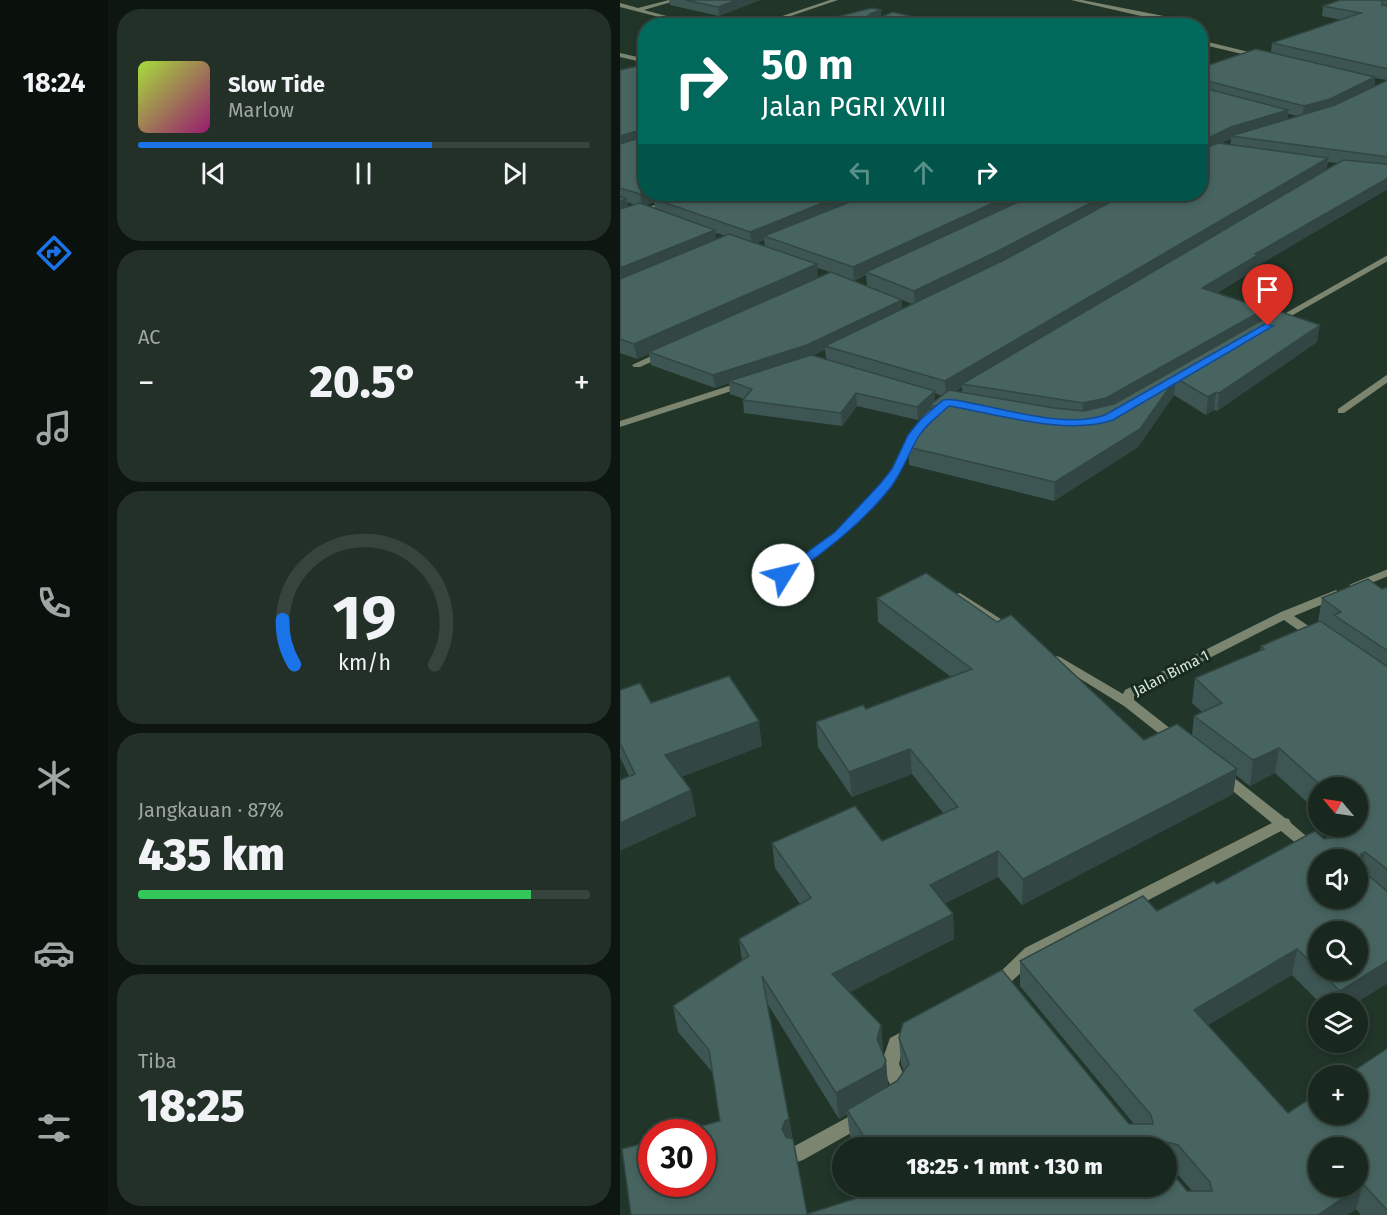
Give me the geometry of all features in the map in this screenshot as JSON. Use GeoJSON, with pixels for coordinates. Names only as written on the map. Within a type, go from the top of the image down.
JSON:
{"type":"FeatureCollection","features":[{"type":"Feature","properties":{"kind":"street"},"geometry":{"type":"LineString","coordinates":[[639,10],[675,0]]}},
{"type":"Feature","properties":{"kind":"street"},"geometry":{"type":"LineString","coordinates":[[779,18],[835,0]]}},
{"type":"Feature","properties":{"kind":"street"},"geometry":{"type":"LineString","coordinates":[[1074,0],[1164,18]]}},
{"type":"Feature","properties":{"kind":"street"},"geometry":{"type":"LineString","coordinates":[[620,5],[670,18]]}},
{"type":"Feature","properties":{"kind":"street"},"geometry":{"type":"LineString","coordinates":[[1208,44],[1265,57]]}},
{"type":"Feature","properties":{"kind":"street"},"geometry":{"type":"LineString","coordinates":[[620,55],[638,59]]}},
{"type":"Feature","properties":{"kind":"street"},"geometry":{"type":"LineString","coordinates":[[620,220],[673,201]]}},
{"type":"Feature","properties":{"kind":"street"},"geometry":{"type":"LineString","coordinates":[[628,207],[654,216]]}},
{"type":"Feature","properties":{"kind":"street"},"geometry":{"type":"LineString","coordinates":[[1264,328],[1388,257]]}},
{"type":"Feature","properties":{"kind":"street"},"geometry":{"type":"LineString","coordinates":[[637,365],[669,351]]}},
{"type":"Feature","properties":{"kind":"street"},"geometry":{"type":"LineString","coordinates":[[1342,411],[1388,377]]}},
{"type":"Feature","properties":{"kind":"street"},"geometry":{"type":"LineString","coordinates":[[620,424],[756,380]]}},
{"type":"Feature","properties":{"kind":"street"},"geometry":{"type":"LineString","coordinates":[[783,575],[839,534],[884,487],[897,470],[912,437],[924,422],[952,403],[935,399]]}},
{"type":"Feature","properties":{"kind":"street","name":"Jalan Bima 1"},"geometry":{"type":"LineString","coordinates":[[1184,746],[1129,703],[1126,698],[1130,693],[1285,615],[1388,572]]}},
{"type":"Feature","properties":{"kind":"street"},"geometry":{"type":"LineString","coordinates":[[960,597],[1019,636]]}},
{"type":"Feature","properties":{"kind":"street"},"geometry":{"type":"LineString","coordinates":[[1285,615],[1323,642]]}},
{"type":"Feature","properties":{"kind":"street"},"geometry":{"type":"LineString","coordinates":[[1048,655],[1129,703]]}},
{"type":"Feature","properties":{"kind":"street"},"geometry":{"type":"LineString","coordinates":[[1211,767],[1314,849]]}},
{"type":"Feature","properties":{"kind":"street"},"geometry":{"type":"LineString","coordinates":[[1019,1003],[998,983],[1031,953],[1284,823]]}},
{"type":"Feature","properties":{"kind":"street"},"geometry":{"type":"LineString","coordinates":[[797,1154],[892,1100],[900,1088],[890,1064],[896,1043],[925,1026]]}},
{"type":"Feature","properties":{"kind":"building"},"geometry":{"type":"Polygon","coordinates":[[[685,0],[737,0],[718,7],[685,0]]]}},
{"type":"Feature","properties":{"kind":"building"},"geometry":{"type":"Polygon","coordinates":[[[1340,0],[1382,0],[1382,5],[1388,6],[1388,69],[1272,43],[1361,13],[1323,6],[1340,0]]]}},
{"type":"Feature","properties":{"kind":"building"},"geometry":{"type":"Polygon","coordinates":[[[872,8],[881,10],[870,14],[868,16],[870,18],[832,18],[872,8]]]}},
{"type":"Feature","properties":{"kind":"building"},"geometry":{"type":"Polygon","coordinates":[[[893,12],[918,18],[879,18],[893,12]]]}},
{"type":"Feature","properties":{"kind":"building"},"geometry":{"type":"Polygon","coordinates":[[[1256,49],[1375,77],[1330,99],[1304,106],[1208,81],[1208,65],[1256,49]]]}},
{"type":"Feature","properties":{"kind":"building"},"geometry":{"type":"Polygon","coordinates":[[[638,66],[638,131],[620,136],[620,70],[638,66]]]}},
{"type":"Feature","properties":{"kind":"building"},"geometry":{"type":"Polygon","coordinates":[[[1388,80],[1388,157],[1231,136],[1335,105],[1388,80]]]}},
{"type":"Feature","properties":{"kind":"building"},"geometry":{"type":"Polygon","coordinates":[[[1208,89],[1288,110],[1231,127],[1208,138],[1208,89]]]}},
{"type":"Feature","properties":{"kind":"building"},"geometry":{"type":"Polygon","coordinates":[[[638,138],[638,193],[620,188],[620,144],[638,138]]]}},
{"type":"Feature","properties":{"kind":"building"},"geometry":{"type":"Polygon","coordinates":[[[1218,143],[1328,158],[945,381],[825,346],[1006,259],[1112,201],[1208,201],[1208,147],[1218,143]]]}},
{"type":"Feature","properties":{"kind":"building"},"geometry":{"type":"Polygon","coordinates":[[[1343,160],[1388,164],[1388,178],[1255,254],[1258,255],[1202,288],[1265,309],[1106,398],[1083,403],[962,384],[1343,160]]]}},
{"type":"Feature","properties":{"kind":"building"},"geometry":{"type":"Polygon","coordinates":[[[660,201],[828,201],[750,232],[660,201]]]}},
{"type":"Feature","properties":{"kind":"building"},"geometry":{"type":"Polygon","coordinates":[[[852,201],[998,201],[853,267],[764,236],[852,201]]]}},
{"type":"Feature","properties":{"kind":"building"},"geometry":{"type":"Polygon","coordinates":[[[1021,201],[1094,201],[914,291],[866,272],[1021,201]]]}},
{"type":"Feature","properties":{"kind":"building"},"geometry":{"type":"Polygon","coordinates":[[[640,203],[715,230],[620,268],[620,209],[640,203]]]}},
{"type":"Feature","properties":{"kind":"building"},"geometry":{"type":"Polygon","coordinates":[[[729,234],[817,264],[634,344],[620,339],[620,279],[729,234]]]}},
{"type":"Feature","properties":{"kind":"building"},"geometry":{"type":"Polygon","coordinates":[[[831,272],[902,300],[807,345],[713,375],[649,352],[831,272]]]}},
{"type":"Feature","properties":{"kind":"building"},"geometry":{"type":"Polygon","coordinates":[[[1278,311],[1320,325],[1219,393],[1216,392],[1208,397],[1176,378],[1140,429],[1055,482],[908,447],[943,408],[930,405],[949,390],[1084,411],[1114,404],[1278,311]]]}},
{"type":"Feature","properties":{"kind":"building"},"geometry":{"type":"Polygon","coordinates":[[[811,355],[935,391],[917,407],[856,393],[841,413],[743,400],[752,389],[729,381],[811,355]]]}},
{"type":"Feature","properties":{"kind":"building"},"geometry":{"type":"Polygon","coordinates":[[[926,573],[997,622],[1011,615],[1144,740],[1177,724],[1237,769],[1023,879],[998,851],[930,885],[953,914],[832,974],[881,1025],[877,1039],[886,1061],[882,1068],[836,1093],[762,976],[789,1119],[785,1121],[782,1129],[786,1137],[793,1139],[807,1214],[860,1197],[1177,1197],[1177,1179],[1187,1191],[1212,1191],[1210,1182],[1177,1145],[1177,1137],[864,1137],[847,1110],[897,1081],[909,1064],[899,1038],[903,1023],[1002,970],[1129,1124],[1153,1124],[1151,1115],[1020,961],[1143,896],[1157,911],[1214,881],[1217,884],[1308,835],[1308,837],[1324,839],[1368,837],[1368,777],[1312,777],[1279,748],[1253,760],[1194,716],[1222,703],[1195,678],[1264,649],[1261,646],[1320,621],[1388,667],[1388,870],[1368,854],[1368,849],[1308,849],[1308,909],[1368,909],[1368,875],[1388,892],[1388,961],[1368,974],[1368,921],[1308,921],[1308,960],[1297,949],[1194,1010],[1288,1113],[1308,1100],[1308,1125],[1368,1125],[1368,1065],[1362,1065],[1388,1048],[1388,1211],[1368,1189],[1368,1137],[1308,1137],[1308,1197],[1344,1197],[1318,1215],[631,1215],[622,1149],[638,1145],[638,1197],[716,1197],[716,1122],[720,1121],[709,1050],[673,1006],[749,956],[739,939],[811,898],[772,843],[855,806],[882,841],[958,807],[910,749],[849,772],[816,722],[863,705],[866,709],[972,669],[877,598],[926,573]]]}},
{"type":"Feature","properties":{"kind":"building"},"geometry":{"type":"Polygon","coordinates":[[[1368,579],[1382,589],[1388,587],[1388,651],[1334,615],[1341,612],[1322,598],[1368,579]]]}},
{"type":"Feature","properties":{"kind":"building"},"geometry":{"type":"Polygon","coordinates":[[[729,676],[759,721],[665,755],[691,790],[620,823],[620,780],[635,774],[620,743],[620,690],[640,683],[651,703],[729,676]]]}},
{"type":"Feature","properties":{"kind":"building"},"geometry":{"type":"Polygon","coordinates":[[[1330,981],[1356,981],[1340,991],[1330,981]]]}},
{"type":"Feature","properties":{"kind":"route"},"geometry":{"type":"LineString","coordinates":[[783,575],[839,534],[884,487],[897,470],[912,437],[924,422],[947,402],[1054,421],[1083,424],[1098,422],[1109,418],[1268,326]]}}]}
